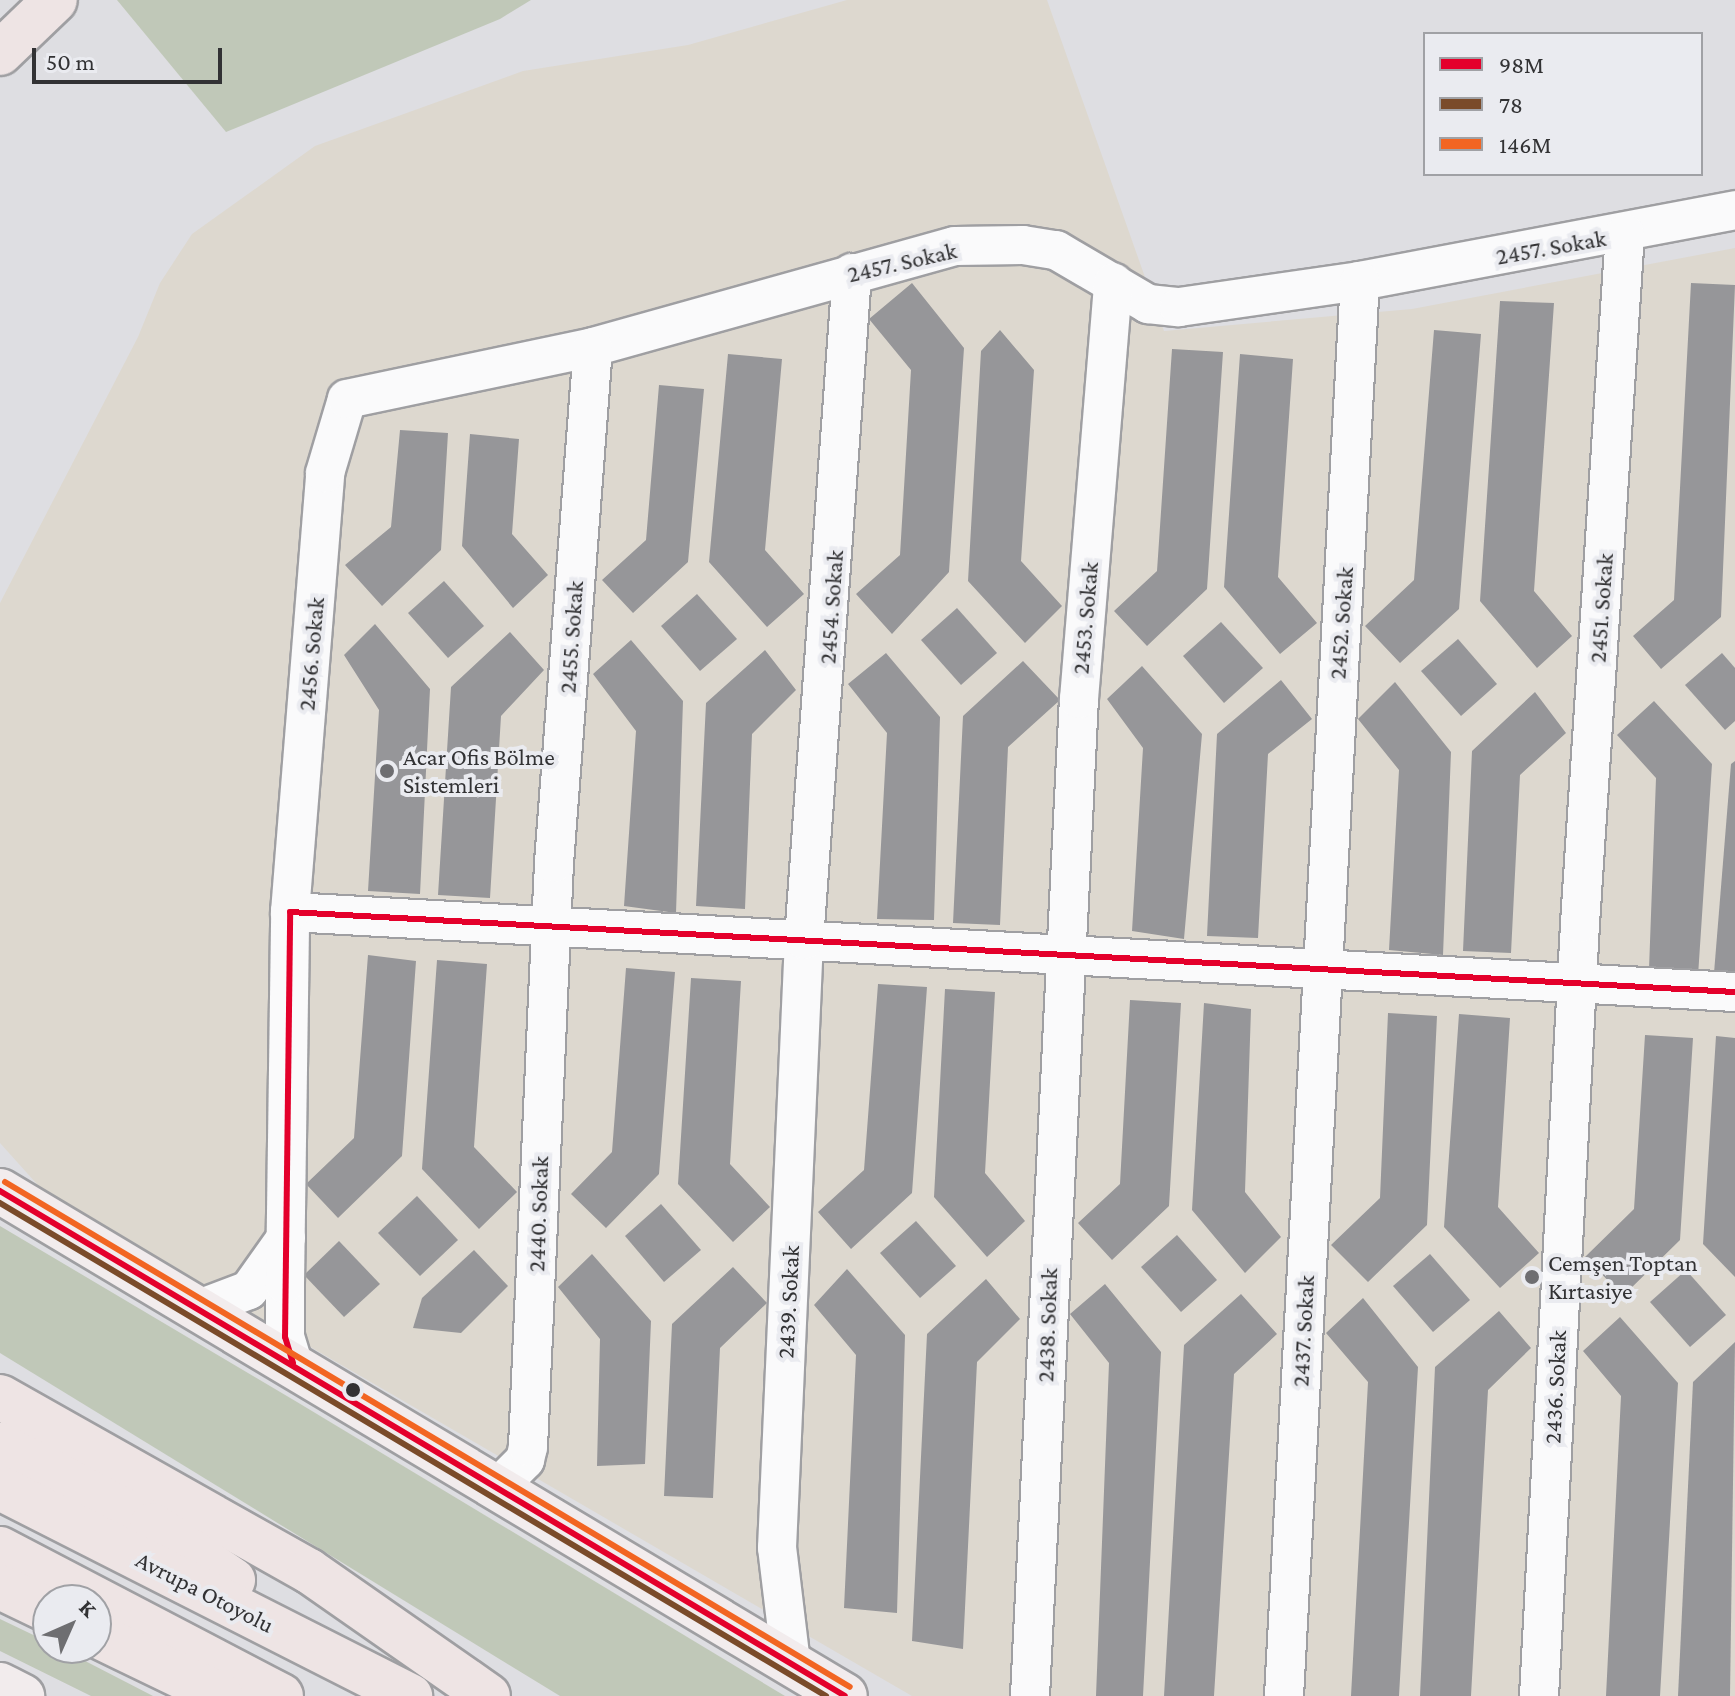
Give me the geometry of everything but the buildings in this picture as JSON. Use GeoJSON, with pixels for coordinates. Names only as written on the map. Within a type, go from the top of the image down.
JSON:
{"type":"FeatureCollection","features":[{"type":"Feature","properties":{"kind":"highway"},"geometry":{"type":"LineString","coordinates":[[0,53],[55,0]]}},
{"type":"Feature","properties":{"kind":"highway"},"geometry":{"type":"LineString","coordinates":[[0,1397],[309,1571],[488,1696]]}},
{"type":"Feature","properties":{"kind":"highway"},"geometry":{"type":"LineString","coordinates":[[0,1445],[152,1525],[257,1597],[319,1650]]}},
{"type":"Feature","properties":{"kind":"highway","name":"Avrupa Otoyolu"},"geometry":{"type":"LineString","coordinates":[[0,1488],[410,1696]]}},
{"type":"Feature","properties":{"kind":"highway"},"geometry":{"type":"LineString","coordinates":[[0,1549],[281,1696]]}},
{"type":"Feature","properties":{"kind":"highway"},"geometry":{"type":"LineString","coordinates":[[0,1587],[32,1602]]}},
{"type":"Feature","properties":{"kind":"highway"},"geometry":{"type":"LineString","coordinates":[[112,1643],[224,1696]]}},
{"type":"Feature","properties":{"kind":"main road"},"geometry":{"type":"LineString","coordinates":[[0,1191],[293,1363],[496,1489],[845,1696]]}},
{"type":"Feature","properties":{"kind":"main road"},"geometry":{"type":"LineString","coordinates":[[0,1685],[22,1696]]}},
{"type":"Feature","properties":{"kind":"street","name":"2457. Sokak"},"geometry":{"type":"LineString","coordinates":[[347,399],[593,347],[955,246],[1023,245],[1056,250],[1148,304],[1179,307],[1360,281],[1735,210]]}},
{"type":"Feature","properties":{"kind":"street","name":"2451. Sokak"},"geometry":{"type":"LineString","coordinates":[[1577,983],[1625,233]]}},
{"type":"Feature","properties":{"kind":"street","name":"2454. Sokak"},"geometry":{"type":"LineString","coordinates":[[804,940],[852,273]]}},
{"type":"Feature","properties":{"kind":"street","name":"2452. Sokak"},"geometry":{"type":"LineString","coordinates":[[1321,966],[1360,281]]}},
{"type":"Feature","properties":{"kind":"street","name":"2453. Sokak"},"geometry":{"type":"LineString","coordinates":[[1064,955],[1113,282]]}},
{"type":"Feature","properties":{"kind":"street","name":"2455. Sokak"},"geometry":{"type":"LineString","coordinates":[[552,926],[593,347]]}},
{"type":"Feature","properties":{"kind":"street","name":"2456. Sokak"},"geometry":{"type":"LineString","coordinates":[[293,1363],[285,1337],[290,912],[325,473],[347,399]]}},
{"type":"Feature","properties":{"kind":"street"},"geometry":{"type":"LineString","coordinates":[[290,912],[1064,955],[1321,966],[1735,992]]}},
{"type":"Feature","properties":{"kind":"street","name":"2440. Sokak"},"geometry":{"type":"LineString","coordinates":[[496,1489],[525,1460],[528,1447],[552,926]]}},
{"type":"Feature","properties":{"kind":"street","name":"2439. Sokak"},"geometry":{"type":"LineString","coordinates":[[791,1663],[777,1548],[804,940]]}},
{"type":"Feature","properties":{"kind":"street","name":"2438. Sokak"},"geometry":{"type":"LineString","coordinates":[[1030,1696],[1064,955]]}},
{"type":"Feature","properties":{"kind":"street","name":"2437. Sokak"},"geometry":{"type":"LineString","coordinates":[[1284,1696],[1321,966]]}},
{"type":"Feature","properties":{"kind":"street","name":"2436. Sokak"},"geometry":{"type":"LineString","coordinates":[[1539,1696],[1577,983]]}},
{"type":"Feature","properties":{"kind":"street"},"geometry":{"type":"LineString","coordinates":[[199,1309],[249,1290],[286,1238]]}},
{"type":"Feature","properties":{"kind":"shaded area"},"geometry":{"type":"Polygon","coordinates":[[[847,0],[1047,0],[1164,331],[1412,309],[1735,248],[1735,1696],[912,1696],[45,1193],[0,1143],[0,603],[138,337],[160,283],[192,234],[315,146],[523,71],[688,45],[847,0]]]}},
{"type":"Feature","properties":{"kind":"green space"},"geometry":{"type":"Polygon","coordinates":[[[117,0],[531,0],[500,19],[226,132],[117,0]]]}},
{"type":"Feature","properties":{"kind":"green space"},"geometry":{"type":"Polygon","coordinates":[[[0,1226],[785,1696],[560,1696],[0,1353],[0,1226]]]}},
{"type":"Feature","properties":{"kind":"green space"},"geometry":{"type":"Polygon","coordinates":[[[0,1619],[32,1634],[32,1664],[91,1664],[153,1696],[91,1696],[0,1651],[0,1619]]]}},
{"type":"Feature","properties":{"kind":"transit line","name":"98M"},"geometry":{"type":"LineString","coordinates":[[293,1363],[285,1337],[290,912],[1735,992]]}},
{"type":"Feature","properties":{"kind":"transit line","name":"146M"},"geometry":{"type":"LineString","coordinates":[[5,1182],[850,1687]]}},
{"type":"Feature","properties":{"kind":"transit line","name":"98M"},"geometry":{"type":"LineString","coordinates":[[0,1191],[845,1696]]}},
{"type":"Feature","properties":{"kind":"transit line","name":"78"},"geometry":{"type":"LineString","coordinates":[[0,1203],[826,1696]]}},
{"type":"Feature","properties":{"kind":"place","name":"Acar Ofis Bölme Sistemleri"},"geometry":{"type":"Point","coordinates":[387,771]}},
{"type":"Feature","properties":{"kind":"place","name":"Cemşen Toptan Kırtasiye"},"geometry":{"type":"Point","coordinates":[1532,1277]}}]}
